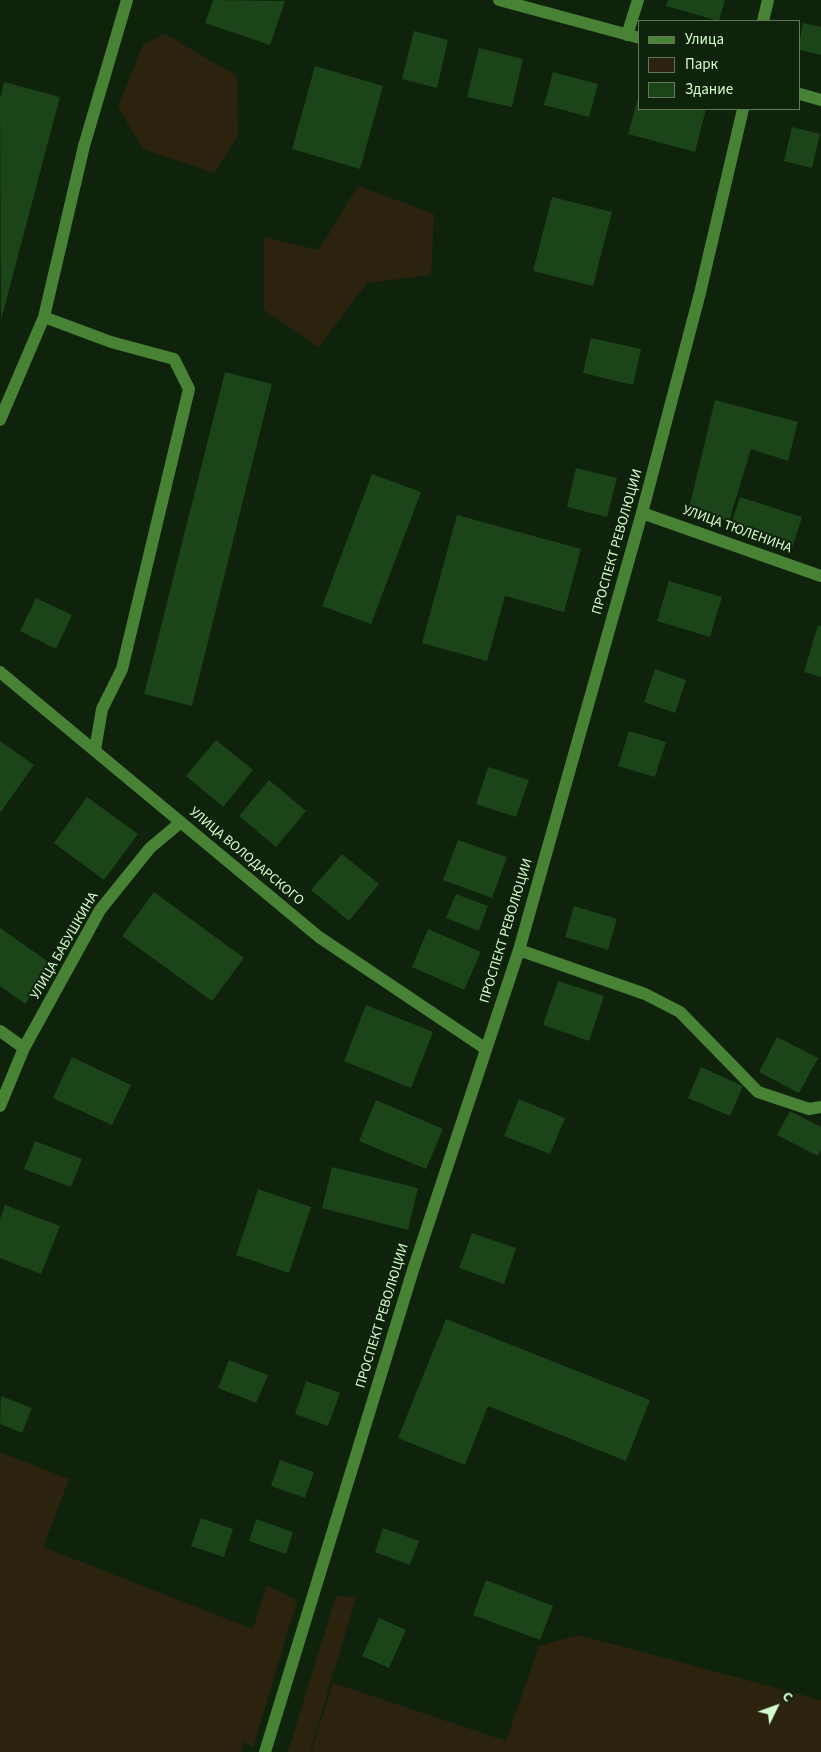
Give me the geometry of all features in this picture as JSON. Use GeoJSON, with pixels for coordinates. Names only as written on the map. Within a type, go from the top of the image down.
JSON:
{"type":"FeatureCollection","features":[{"type":"Feature","properties":{"kind":"street"},"geometry":{"type":"LineString","coordinates":[[0,420],[44,316],[84,146],[127,0]]}},
{"type":"Feature","properties":{"kind":"street"},"geometry":{"type":"LineString","coordinates":[[499,0],[634,37],[638,0]]}},
{"type":"Feature","properties":{"kind":"street"},"geometry":{"type":"LineString","coordinates":[[763,20],[768,0]]}},
{"type":"Feature","properties":{"kind":"street"},"geometry":{"type":"LineString","coordinates":[[801,94],[821,100]]}},
{"type":"Feature","properties":{"kind":"street","name":"ПРОСПЕКТ РЕВОЛЮЦИИ"},"geometry":{"type":"LineString","coordinates":[[265,1752],[410,1280],[519,950],[642,513],[700,293],[743,110]]}},
{"type":"Feature","properties":{"kind":"street"},"geometry":{"type":"LineString","coordinates":[[44,316],[111,342],[174,358],[189,389],[122,669],[102,709],[95,750]]}},
{"type":"Feature","properties":{"kind":"street","name":"УЛИЦА ТЮЛЕНИНА"},"geometry":{"type":"LineString","coordinates":[[642,513],[821,576]]}},
{"type":"Feature","properties":{"kind":"street","name":"УЛИЦА ВОЛОДАРСКОГО"},"geometry":{"type":"LineString","coordinates":[[0,672],[319,937],[486,1048]]}},
{"type":"Feature","properties":{"kind":"street","name":"УЛИЦА БАБУШКИНА"},"geometry":{"type":"LineString","coordinates":[[0,1106],[24,1048],[100,910],[150,848],[181,822]]}},
{"type":"Feature","properties":{"kind":"street"},"geometry":{"type":"LineString","coordinates":[[519,950],[645,994],[680,1012],[758,1092],[809,1109],[821,1107]]}},
{"type":"Feature","properties":{"kind":"street"},"geometry":{"type":"LineString","coordinates":[[0,1031],[24,1048]]}},
{"type":"Feature","properties":{"kind":"green space"},"geometry":{"type":"Polygon","coordinates":[[[165,34],[237,76],[238,135],[215,173],[143,149],[118,107],[143,45],[165,34]]]}},
{"type":"Feature","properties":{"kind":"green space"},"geometry":{"type":"Polygon","coordinates":[[[358,186],[434,214],[431,275],[367,283],[319,347],[264,310],[264,237],[319,250],[358,186]]]}},
{"type":"Feature","properties":{"kind":"green space"},"geometry":{"type":"Polygon","coordinates":[[[0,1452],[69,1479],[43,1547],[253,1629],[267,1585],[297,1600],[253,1748],[244,1741],[241,1752],[0,1752],[0,1452]]]}},
{"type":"Feature","properties":{"kind":"green space"},"geometry":{"type":"Polygon","coordinates":[[[336,1596],[356,1597],[310,1752],[288,1752],[336,1596]]]}},
{"type":"Feature","properties":{"kind":"green space"},"geometry":{"type":"Polygon","coordinates":[[[579,1635],[821,1700],[821,1752],[311,1752],[333,1683],[506,1741],[539,1646],[579,1635]]]}},
{"type":"Feature","properties":{"kind":"building"},"geometry":{"type":"Polygon","coordinates":[[[213,0],[285,1],[270,45],[205,23],[213,0]]]}},
{"type":"Feature","properties":{"kind":"building"},"geometry":{"type":"Polygon","coordinates":[[[668,0],[725,0],[719,20],[666,6],[668,0]]]}},
{"type":"Feature","properties":{"kind":"building"},"geometry":{"type":"Polygon","coordinates":[[[803,23],[821,27],[821,55],[801,50],[803,23]]]}},
{"type":"Feature","properties":{"kind":"building"},"geometry":{"type":"Polygon","coordinates":[[[414,31],[448,40],[437,88],[402,79],[414,31]]]}},
{"type":"Feature","properties":{"kind":"building"},"geometry":{"type":"Polygon","coordinates":[[[479,48],[523,59],[512,107],[467,97],[479,48]]]}},
{"type":"Feature","properties":{"kind":"building"},"geometry":{"type":"Polygon","coordinates":[[[315,66],[383,86],[360,169],[292,149],[315,66]]]}},
{"type":"Feature","properties":{"kind":"building"},"geometry":{"type":"Polygon","coordinates":[[[553,72],[598,84],[589,117],[544,105],[553,72]]]}},
{"type":"Feature","properties":{"kind":"building"},"geometry":{"type":"Polygon","coordinates":[[[4,82],[60,97],[1,320],[0,98],[4,82]]]}},
{"type":"Feature","properties":{"kind":"building"},"geometry":{"type":"Polygon","coordinates":[[[638,99],[638,110],[706,110],[695,152],[628,134],[638,99]]]}},
{"type":"Feature","properties":{"kind":"building"},"geometry":{"type":"Polygon","coordinates":[[[792,127],[820,134],[812,168],[784,161],[792,127]]]}},
{"type":"Feature","properties":{"kind":"building"},"geometry":{"type":"Polygon","coordinates":[[[552,197],[612,212],[593,286],[533,271],[552,197]]]}},
{"type":"Feature","properties":{"kind":"building"},"geometry":{"type":"Polygon","coordinates":[[[591,338],[641,349],[633,385],[583,373],[591,338]]]}},
{"type":"Feature","properties":{"kind":"building"},"geometry":{"type":"Polygon","coordinates":[[[225,372],[272,384],[192,706],[144,694],[225,372]]]}},
{"type":"Feature","properties":{"kind":"building"},"geometry":{"type":"Polygon","coordinates":[[[715,400],[798,422],[788,461],[751,449],[729,521],[689,508],[715,400]]]}},
{"type":"Feature","properties":{"kind":"building"},"geometry":{"type":"Polygon","coordinates":[[[576,468],[617,478],[607,517],[567,507],[576,468]]]}},
{"type":"Feature","properties":{"kind":"building"},"geometry":{"type":"Polygon","coordinates":[[[372,474],[421,492],[371,624],[322,606],[372,474]]]}},
{"type":"Feature","properties":{"kind":"building"},"geometry":{"type":"Polygon","coordinates":[[[740,497],[802,517],[792,548],[730,527],[740,497]]]}},
{"type":"Feature","properties":{"kind":"building"},"geometry":{"type":"Polygon","coordinates":[[[457,515],[581,549],[564,612],[505,596],[487,661],[422,643],[457,515]]]}},
{"type":"Feature","properties":{"kind":"building"},"geometry":{"type":"Polygon","coordinates":[[[669,581],[722,597],[710,637],[657,621],[669,581]]]}},
{"type":"Feature","properties":{"kind":"building"},"geometry":{"type":"Polygon","coordinates":[[[36,598],[72,615],[56,649],[20,631],[36,598]]]}},
{"type":"Feature","properties":{"kind":"building"},"geometry":{"type":"Polygon","coordinates":[[[818,625],[821,626],[821,677],[804,672],[818,625]]]}},
{"type":"Feature","properties":{"kind":"building"},"geometry":{"type":"Polygon","coordinates":[[[655,669],[686,680],[675,713],[644,702],[655,669]]]}},
{"type":"Feature","properties":{"kind":"building"},"geometry":{"type":"Polygon","coordinates":[[[629,731],[666,742],[655,777],[618,766],[629,731]]]}},
{"type":"Feature","properties":{"kind":"building"},"geometry":{"type":"Polygon","coordinates":[[[216,740],[253,770],[223,807],[186,776],[216,740]]]}},
{"type":"Feature","properties":{"kind":"building"},"geometry":{"type":"Polygon","coordinates":[[[0,741],[34,765],[0,813],[0,741]]]}},
{"type":"Feature","properties":{"kind":"building"},"geometry":{"type":"Polygon","coordinates":[[[488,767],[529,780],[516,817],[476,804],[488,767]]]}},
{"type":"Feature","properties":{"kind":"building"},"geometry":{"type":"Polygon","coordinates":[[[269,780],[306,811],[276,847],[239,816],[269,780]]]}},
{"type":"Feature","properties":{"kind":"building"},"geometry":{"type":"Polygon","coordinates":[[[87,797],[138,834],[104,880],[54,843],[87,797]]]}},
{"type":"Feature","properties":{"kind":"building"},"geometry":{"type":"Polygon","coordinates":[[[458,840],[507,857],[492,898],[443,880],[458,840]]]}},
{"type":"Feature","properties":{"kind":"building"},"geometry":{"type":"Polygon","coordinates":[[[342,854],[379,884],[349,921],[311,890],[342,854]]]}},
{"type":"Feature","properties":{"kind":"building"},"geometry":{"type":"Polygon","coordinates":[[[154,892],[244,958],[212,1001],[122,936],[154,892]]]}},
{"type":"Feature","properties":{"kind":"building"},"geometry":{"type":"Polygon","coordinates":[[[456,894],[488,906],[479,931],[446,918],[456,894]]]}},
{"type":"Feature","properties":{"kind":"building"},"geometry":{"type":"Polygon","coordinates":[[[574,906],[617,919],[608,950],[565,937],[574,906]]]}},
{"type":"Feature","properties":{"kind":"building"},"geometry":{"type":"Polygon","coordinates":[[[0,928],[53,965],[25,1004],[0,986],[0,928]]]}},
{"type":"Feature","properties":{"kind":"building"},"geometry":{"type":"Polygon","coordinates":[[[428,929],[481,952],[464,990],[412,967],[428,929]]]}},
{"type":"Feature","properties":{"kind":"building"},"geometry":{"type":"Polygon","coordinates":[[[558,981],[604,996],[589,1041],[543,1025],[558,981]]]}},
{"type":"Feature","properties":{"kind":"building"},"geometry":{"type":"Polygon","coordinates":[[[366,1005],[433,1032],[411,1088],[344,1061],[366,1005]]]}},
{"type":"Feature","properties":{"kind":"building"},"geometry":{"type":"Polygon","coordinates":[[[777,1037],[818,1058],[799,1093],[759,1072],[777,1037]]]}},
{"type":"Feature","properties":{"kind":"building"},"geometry":{"type":"Polygon","coordinates":[[[72,1057],[131,1085],[112,1125],[53,1098],[72,1057]]]}},
{"type":"Feature","properties":{"kind":"building"},"geometry":{"type":"Polygon","coordinates":[[[701,1067],[743,1086],[730,1116],[688,1098],[701,1067]]]}},
{"type":"Feature","properties":{"kind":"building"},"geometry":{"type":"Polygon","coordinates":[[[519,1099],[565,1118],[550,1154],[504,1136],[519,1099]]]}},
{"type":"Feature","properties":{"kind":"building"},"geometry":{"type":"Polygon","coordinates":[[[376,1100],[443,1129],[426,1169],[359,1141],[376,1100]]]}},
{"type":"Feature","properties":{"kind":"building"},"geometry":{"type":"Polygon","coordinates":[[[790,1111],[821,1127],[821,1150],[818,1156],[777,1135],[790,1111]]]}},
{"type":"Feature","properties":{"kind":"building"},"geometry":{"type":"Polygon","coordinates":[[[35,1141],[82,1159],[71,1187],[24,1169],[35,1141]]]}},
{"type":"Feature","properties":{"kind":"building"},"geometry":{"type":"Polygon","coordinates":[[[332,1167],[418,1188],[408,1230],[322,1208],[332,1167]]]}},
{"type":"Feature","properties":{"kind":"building"},"geometry":{"type":"Polygon","coordinates":[[[258,1189],[311,1207],[289,1273],[236,1255],[258,1189]]]}},
{"type":"Feature","properties":{"kind":"building"},"geometry":{"type":"Polygon","coordinates":[[[5,1205],[60,1226],[41,1274],[0,1258],[0,1219],[5,1205]]]}},
{"type":"Feature","properties":{"kind":"building"},"geometry":{"type":"Polygon","coordinates":[[[472,1233],[516,1248],[504,1284],[459,1268],[472,1233]]]}},
{"type":"Feature","properties":{"kind":"building"},"geometry":{"type":"Polygon","coordinates":[[[446,1319],[650,1400],[626,1461],[488,1406],[465,1465],[398,1438],[446,1319]]]}},
{"type":"Feature","properties":{"kind":"building"},"geometry":{"type":"Polygon","coordinates":[[[229,1360],[268,1375],[256,1403],[218,1388],[229,1360]]]}},
{"type":"Feature","properties":{"kind":"building"},"geometry":{"type":"Polygon","coordinates":[[[306,1381],[340,1393],[328,1426],[295,1414],[306,1381]]]}},
{"type":"Feature","properties":{"kind":"building"},"geometry":{"type":"Polygon","coordinates":[[[1,1396],[32,1408],[22,1433],[0,1424],[1,1396]]]}},
{"type":"Feature","properties":{"kind":"building"},"geometry":{"type":"Polygon","coordinates":[[[280,1460],[314,1472],[305,1498],[271,1486],[280,1460]]]}},
{"type":"Feature","properties":{"kind":"building"},"geometry":{"type":"Polygon","coordinates":[[[201,1518],[233,1529],[224,1557],[191,1546],[201,1518]]]}},
{"type":"Feature","properties":{"kind":"building"},"geometry":{"type":"Polygon","coordinates":[[[256,1519],[293,1532],[286,1554],[249,1541],[256,1519]]]}},
{"type":"Feature","properties":{"kind":"building"},"geometry":{"type":"Polygon","coordinates":[[[383,1528],[419,1541],[410,1565],[375,1552],[383,1528]]]}},
{"type":"Feature","properties":{"kind":"building"},"geometry":{"type":"Polygon","coordinates":[[[486,1580],[553,1606],[540,1640],[473,1615],[486,1580]]]}},
{"type":"Feature","properties":{"kind":"building"},"geometry":{"type":"Polygon","coordinates":[[[379,1618],[406,1630],[389,1668],[362,1656],[379,1618]]]}}]}
